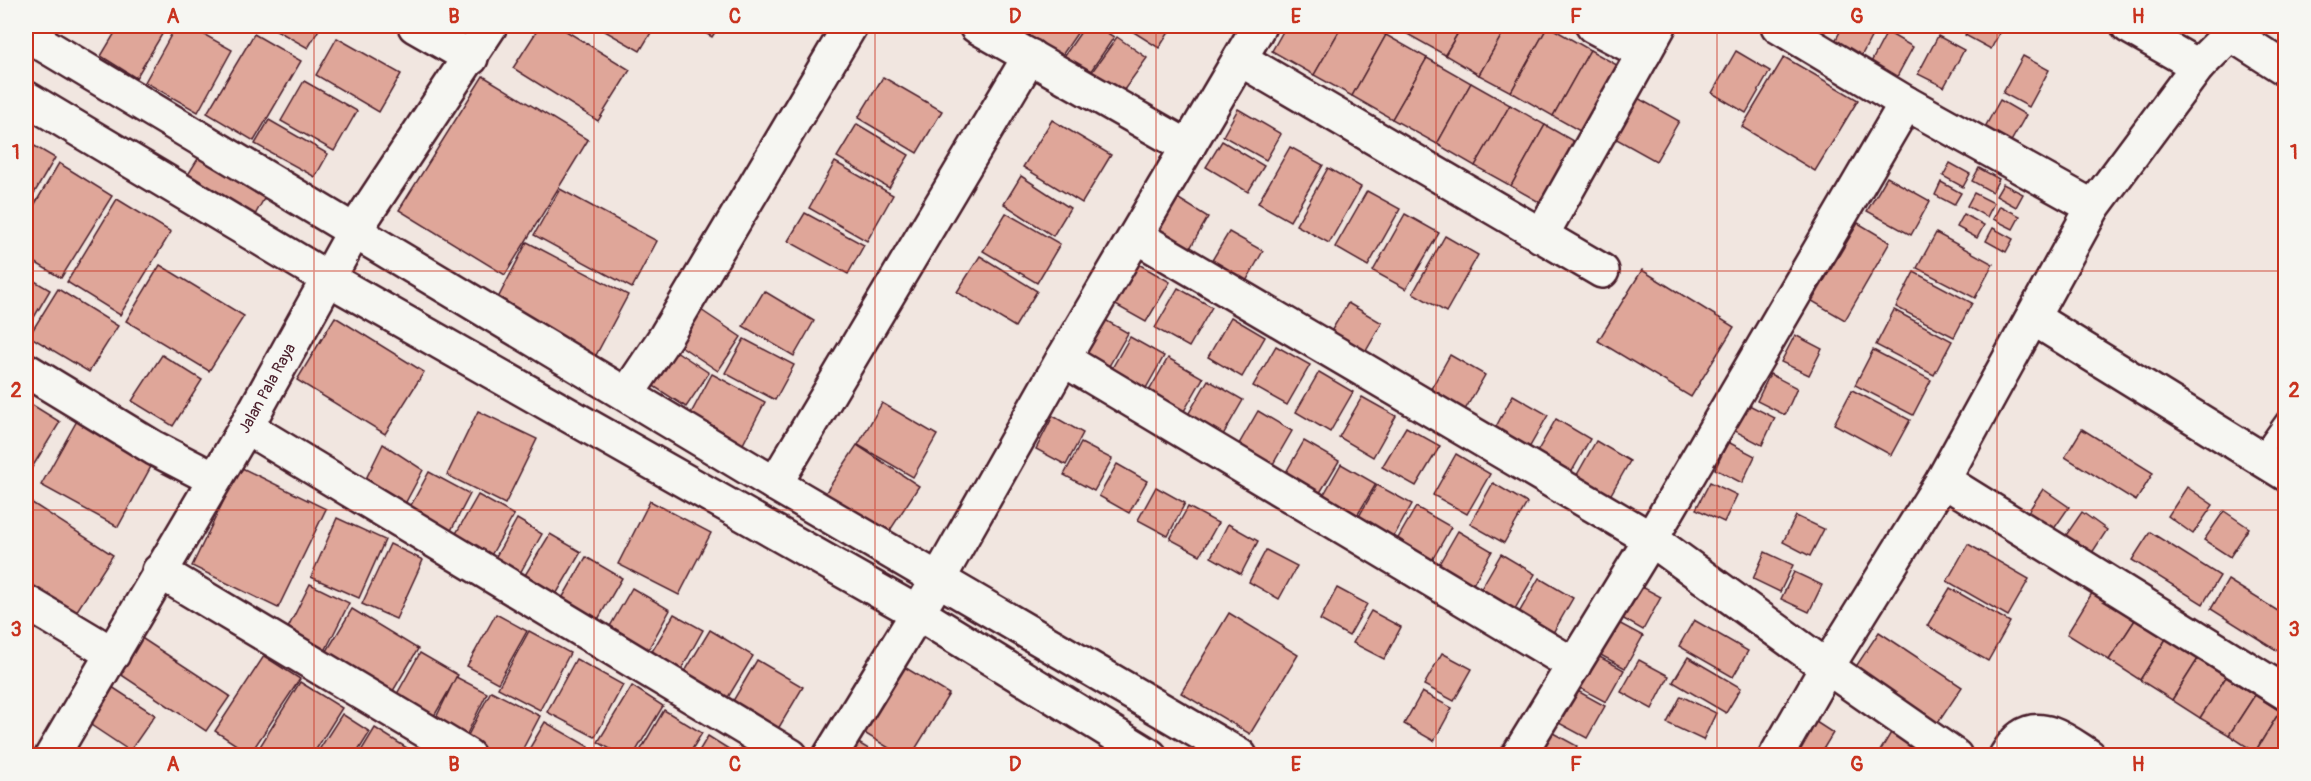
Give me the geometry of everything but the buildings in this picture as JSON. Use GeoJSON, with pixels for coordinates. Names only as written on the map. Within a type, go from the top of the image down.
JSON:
{"type":"FeatureCollection","features":[{"type":"Feature","properties":{"kind":"street"},"geometry":{"type":"LineString","coordinates":[[415,26],[471,58]]}},
{"type":"Feature","properties":{"kind":"street","name":"Jalan Pala Raya"},"geometry":{"type":"LineString","coordinates":[[52,756],[246,427],[355,230],[471,58],[490,26]]}},
{"type":"Feature","properties":{"kind":"street"},"geometry":{"type":"LineString","coordinates":[[627,394],[666,336],[850,26]]}},
{"type":"Feature","properties":{"kind":"street"},"geometry":{"type":"LineString","coordinates":[[976,26],[1115,103],[1188,147]]}},
{"type":"Feature","properties":{"kind":"street"},"geometry":{"type":"LineString","coordinates":[[830,756],[916,612],[939,578],[1063,359],[1259,26]]}},
{"type":"Feature","properties":{"kind":"street"},"geometry":{"type":"LineString","coordinates":[[1541,236],[1652,39],[1593,26]]}},
{"type":"Feature","properties":{"kind":"street"},"geometry":{"type":"LineString","coordinates":[[1778,26],[1906,103],[2093,207]]}},
{"type":"Feature","properties":{"kind":"street"},"geometry":{"type":"LineString","coordinates":[[2128,26],[2198,66]]}},
{"type":"Feature","properties":{"kind":"street"},"geometry":{"type":"LineString","coordinates":[[1776,756],[1827,667],[1943,480],[2093,207],[2198,66],[2234,30],[2286,69]]}},
{"type":"Feature","properties":{"kind":"street"},"geometry":{"type":"LineString","coordinates":[[26,34],[775,484],[1240,756]]}},
{"type":"Feature","properties":{"kind":"street"},"geometry":{"type":"LineString","coordinates":[[775,484],[1030,56]]}},
{"type":"Feature","properties":{"kind":"street"},"geometry":{"type":"LineString","coordinates":[[1240,59],[1602,271]]}},
{"type":"Feature","properties":{"kind":"street"},"geometry":{"type":"LineString","coordinates":[[26,98],[327,278],[916,612],[1150,756]]}},
{"type":"Feature","properties":{"kind":"street"},"geometry":{"type":"LineString","coordinates":[[1518,756],[1651,539],[1906,103]]}},
{"type":"Feature","properties":{"kind":"street"},"geometry":{"type":"LineString","coordinates":[[1136,236],[1651,539],[1827,667],[1955,756]]}},
{"type":"Feature","properties":{"kind":"street"},"geometry":{"type":"LineString","coordinates":[[2033,318],[2286,474]]}},
{"type":"Feature","properties":{"kind":"street"},"geometry":{"type":"LineString","coordinates":[[1063,359],[1574,665]]}},
{"type":"Feature","properties":{"kind":"street"},"geometry":{"type":"LineString","coordinates":[[26,370],[154,448],[214,479]]}},
{"type":"Feature","properties":{"kind":"street"},"geometry":{"type":"LineString","coordinates":[[246,427],[791,756]]}},
{"type":"Feature","properties":{"kind":"street"},"geometry":{"type":"LineString","coordinates":[[1943,480],[2286,693]]}},
{"type":"Feature","properties":{"kind":"street"},"geometry":{"type":"LineString","coordinates":[[159,571],[468,756]]}},
{"type":"Feature","properties":{"kind":"street"},"geometry":{"type":"LineString","coordinates":[[26,602],[113,654]]}},
{"type":"Feature","properties":{"kind":"street"},"geometry":{"type":"LineString","coordinates":[[2006,756],[2020,737],[2031,732],[2044,731],[2089,756]]}},
{"type":"Feature","properties":{"kind":"lane"},"geometry":{"type":"LineString","coordinates":[[2258,457],[2286,418]]}}]}
